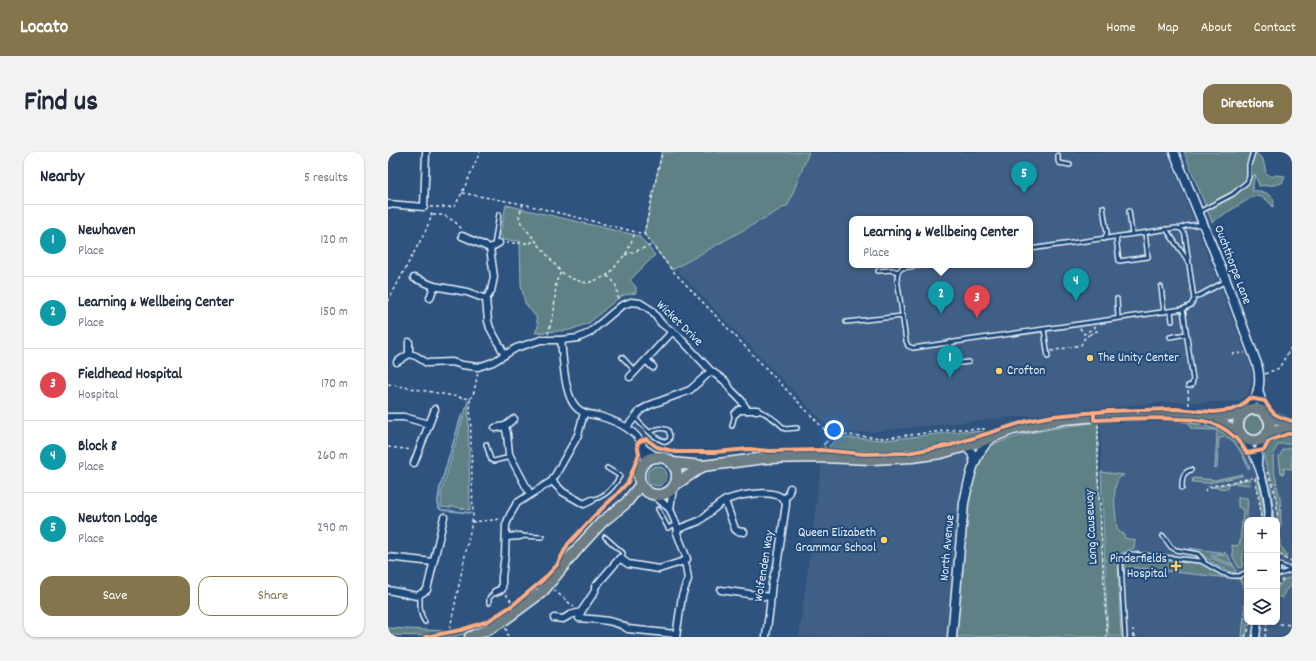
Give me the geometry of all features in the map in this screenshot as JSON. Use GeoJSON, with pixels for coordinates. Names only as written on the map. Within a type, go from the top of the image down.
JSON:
{"type":"FeatureCollection","features":[{"type":"Feature","properties":{"kind":"main road"},"geometry":{"type":"LineString","coordinates":[[652,494],[645,490],[641,484],[639,472],[641,466],[645,462],[656,456],[666,458],[673,462],[703,466],[765,458],[912,458],[941,453],[1013,429],[1064,419],[1160,414],[1211,418],[1254,409],[1259,410],[1292,427]]}},
{"type":"Feature","properties":{"kind":"main road"},"geometry":{"type":"LineString","coordinates":[[1243,436],[1239,429],[1238,422],[1245,412]]}},
{"type":"Feature","properties":{"kind":"main road"},"geometry":{"type":"LineString","coordinates":[[1265,413],[1270,424],[1265,436]]}},
{"type":"Feature","properties":{"kind":"main road"},"geometry":{"type":"LineString","coordinates":[[1211,418],[1254,441],[1292,427]]}},
{"type":"Feature","properties":{"kind":"main road"},"geometry":{"type":"LineString","coordinates":[[673,462],[678,473],[675,486]]}},
{"type":"Feature","properties":{"kind":"main road"},"geometry":{"type":"LineString","coordinates":[[626,503],[652,494],[664,494],[703,466]]}},
{"type":"Feature","properties":{"kind":"main road"},"geometry":{"type":"LineString","coordinates":[[470,637],[489,629],[504,620],[542,592],[579,547],[602,522],[626,503],[641,484]]}},
{"type":"Feature","properties":{"kind":"street"},"geometry":{"type":"LineString","coordinates":[[388,204],[424,207],[426,152]]}},
{"type":"Feature","properties":{"kind":"street","name":"Ouchthorpe Lane"},"geometry":{"type":"LineString","coordinates":[[1174,152],[1226,281],[1253,352],[1260,376],[1258,389],[1251,405],[1245,412]]}},
{"type":"Feature","properties":{"kind":"street"},"geometry":{"type":"LineString","coordinates":[[462,236],[494,246],[494,277],[491,291],[486,300],[488,321],[490,328],[505,355]]}},
{"type":"Feature","properties":{"kind":"street"},"geometry":{"type":"LineString","coordinates":[[414,278],[434,286],[467,292],[486,300]]}},
{"type":"Feature","properties":{"kind":"street"},"geometry":{"type":"LineString","coordinates":[[430,298],[434,286]]}},
{"type":"Feature","properties":{"kind":"street","name":"Wicket Drive"},"geometry":{"type":"LineString","coordinates":[[546,339],[561,340],[578,338],[589,333],[618,308],[632,302],[640,303],[651,310],[661,323],[678,336],[710,371],[725,381],[731,390],[741,400],[747,410]]}},
{"type":"Feature","properties":{"kind":"street"},"geometry":{"type":"LineString","coordinates":[[630,377],[672,332]]}},
{"type":"Feature","properties":{"kind":"street"},"geometry":{"type":"LineString","coordinates":[[397,362],[409,354],[416,356],[426,363],[452,362],[478,367],[493,362],[516,348],[546,339]]}},
{"type":"Feature","properties":{"kind":"street"},"geometry":{"type":"LineString","coordinates":[[561,340],[568,394],[573,403],[584,413],[611,420],[627,427],[644,448],[656,456]]}},
{"type":"Feature","properties":{"kind":"street"},"geometry":{"type":"LineString","coordinates":[[409,354],[410,342]]}},
{"type":"Feature","properties":{"kind":"street"},"geometry":{"type":"LineString","coordinates":[[646,361],[653,367]]}},
{"type":"Feature","properties":{"kind":"street"},"geometry":{"type":"LineString","coordinates":[[627,427],[641,410],[650,405],[690,390],[710,371]]}},
{"type":"Feature","properties":{"kind":"street","name":"Ouchthorpe Lane"},"geometry":{"type":"LineString","coordinates":[[1258,389],[1265,413]]}},
{"type":"Feature","properties":{"kind":"street"},"geometry":{"type":"LineString","coordinates":[[414,464],[435,409]]}},
{"type":"Feature","properties":{"kind":"street"},"geometry":{"type":"LineString","coordinates":[[735,414],[739,410],[757,410]]}},
{"type":"Feature","properties":{"kind":"street"},"geometry":{"type":"LineString","coordinates":[[495,592],[502,589],[506,525],[517,503],[552,481],[578,435],[584,413]]}},
{"type":"Feature","properties":{"kind":"street"},"geometry":{"type":"LineString","coordinates":[[388,417],[404,417],[429,424]]}},
{"type":"Feature","properties":{"kind":"street"},"geometry":{"type":"LineString","coordinates":[[495,428],[505,426],[514,419]]}},
{"type":"Feature","properties":{"kind":"street"},"geometry":{"type":"LineString","coordinates":[[505,426],[510,457],[530,494]]}},
{"type":"Feature","properties":{"kind":"street","name":"North Avenue"},"geometry":{"type":"LineString","coordinates":[[952,637],[964,503],[975,463],[982,448],[997,435]]}},
{"type":"Feature","properties":{"kind":"street"},"geometry":{"type":"LineString","coordinates":[[1243,436],[1261,474],[1266,495],[1268,517]]}},
{"type":"Feature","properties":{"kind":"street"},"geometry":{"type":"LineString","coordinates":[[1258,465],[1258,449],[1265,436]]}},
{"type":"Feature","properties":{"kind":"street"},"geometry":{"type":"LineString","coordinates":[[965,446],[972,453],[975,463]]}},
{"type":"Feature","properties":{"kind":"street"},"geometry":{"type":"LineString","coordinates":[[644,448],[645,462]]}},
{"type":"Feature","properties":{"kind":"street"},"geometry":{"type":"LineString","coordinates":[[552,481],[563,492],[584,504],[592,500]]}},
{"type":"Feature","properties":{"kind":"street"},"geometry":{"type":"LineString","coordinates":[[670,509],[675,486]]}},
{"type":"Feature","properties":{"kind":"street","name":"Wolfenden Way"},"geometry":{"type":"LineString","coordinates":[[766,637],[770,597],[777,566],[786,504],[784,499],[788,495],[790,488]]}},
{"type":"Feature","properties":{"kind":"street"},"geometry":{"type":"LineString","coordinates":[[677,526],[699,521],[725,501],[743,495],[766,493],[780,496],[784,499]]}},
{"type":"Feature","properties":{"kind":"street"},"geometry":{"type":"LineString","coordinates":[[652,494],[670,509],[677,526],[676,533],[687,559],[659,569],[628,564],[620,558],[595,587],[595,591],[581,612],[579,618],[616,623],[628,629],[676,636],[682,596],[688,579],[684,561]]}},
{"type":"Feature","properties":{"kind":"street"},"geometry":{"type":"LineString","coordinates":[[725,501],[735,529],[744,532]]}},
{"type":"Feature","properties":{"kind":"street"},"geometry":{"type":"LineString","coordinates":[[388,590],[417,596],[423,593],[428,587],[444,517]]}},
{"type":"Feature","properties":{"kind":"street"},"geometry":{"type":"LineString","coordinates":[[506,536],[520,536]]}},
{"type":"Feature","properties":{"kind":"street"},"geometry":{"type":"LineString","coordinates":[[388,557],[433,562]]}},
{"type":"Feature","properties":{"kind":"street"},"geometry":{"type":"LineString","coordinates":[[721,590],[770,597]]}},
{"type":"Feature","properties":{"kind":"street"},"geometry":{"type":"LineString","coordinates":[[554,618],[563,619],[581,612]]}},
{"type":"Feature","properties":{"kind":"street"},"geometry":{"type":"LineString","coordinates":[[1256,637],[1258,625]]}},
{"type":"Feature","properties":{"kind":"lane"},"geometry":{"type":"LineString","coordinates":[[1198,212],[1228,196],[1247,182],[1249,177],[1249,165],[1253,152]]}},
{"type":"Feature","properties":{"kind":"lane"},"geometry":{"type":"LineString","coordinates":[[1058,155],[1059,163],[1070,165]]}},
{"type":"Feature","properties":{"kind":"lane"},"geometry":{"type":"LineString","coordinates":[[1103,207],[1107,233],[1104,239]]}},
{"type":"Feature","properties":{"kind":"lane"},"geometry":{"type":"LineString","coordinates":[[1129,211],[1132,234]]}},
{"type":"Feature","properties":{"kind":"lane"},"geometry":{"type":"LineString","coordinates":[[494,246],[500,214]]}},
{"type":"Feature","properties":{"kind":"lane"},"geometry":{"type":"LineString","coordinates":[[1033,250],[1203,224]]}},
{"type":"Feature","properties":{"kind":"lane"},"geometry":{"type":"LineString","coordinates":[[902,268],[898,272],[897,278],[902,316],[906,341],[908,346],[913,348],[1171,311],[1183,309],[1191,305],[1194,299],[1184,232],[1180,228]]}},
{"type":"Feature","properties":{"kind":"lane"},"geometry":{"type":"LineString","coordinates":[[1166,229],[1189,262]]}},
{"type":"Feature","properties":{"kind":"lane"},"geometry":{"type":"LineString","coordinates":[[1116,237],[1119,261],[1148,257],[1145,233]]}},
{"type":"Feature","properties":{"kind":"lane"},"geometry":{"type":"LineString","coordinates":[[878,272],[892,270],[898,272]]}},
{"type":"Feature","properties":{"kind":"lane"},"geometry":{"type":"LineString","coordinates":[[1194,297],[1226,281]]}},
{"type":"Feature","properties":{"kind":"lane"},"geometry":{"type":"LineString","coordinates":[[1161,287],[1164,312]]}},
{"type":"Feature","properties":{"kind":"lane"},"geometry":{"type":"LineString","coordinates":[[1117,299],[1118,318]]}},
{"type":"Feature","properties":{"kind":"lane"},"geometry":{"type":"LineString","coordinates":[[1183,309],[1193,380],[1192,385],[1188,386]]}},
{"type":"Feature","properties":{"kind":"lane"},"geometry":{"type":"LineString","coordinates":[[1171,311],[1172,321]]}},
{"type":"Feature","properties":{"kind":"lane"},"geometry":{"type":"LineString","coordinates":[[846,322],[902,316]]}},
{"type":"Feature","properties":{"kind":"lane"},"geometry":{"type":"LineString","coordinates":[[1044,329],[1048,357]]}},
{"type":"Feature","properties":{"kind":"lane"},"geometry":{"type":"LineString","coordinates":[[1170,337],[1186,334]]}},
{"type":"Feature","properties":{"kind":"lane"},"geometry":{"type":"LineString","coordinates":[[950,342],[954,364]]}},
{"type":"Feature","properties":{"kind":"lane"},"geometry":{"type":"LineString","coordinates":[[622,357],[636,372]]}},
{"type":"Feature","properties":{"kind":"lane"},"geometry":{"type":"LineString","coordinates":[[944,365],[969,362]]}},
{"type":"Feature","properties":{"kind":"lane"},"geometry":{"type":"LineString","coordinates":[[757,410],[764,412],[780,423],[785,429],[797,428]]}},
{"type":"Feature","properties":{"kind":"lane"},"geometry":{"type":"LineString","coordinates":[[732,426],[735,414]]}},
{"type":"Feature","properties":{"kind":"lane"},"geometry":{"type":"LineString","coordinates":[[635,418],[658,440],[666,442],[669,440],[670,433],[665,429],[658,428],[650,432]]}},
{"type":"Feature","properties":{"kind":"lane"},"geometry":{"type":"LineString","coordinates":[[486,444],[491,460],[494,461],[510,457]]}},
{"type":"Feature","properties":{"kind":"lane"},"geometry":{"type":"LineString","coordinates":[[592,500],[603,496],[609,491],[620,476],[607,468]]}},
{"type":"Feature","properties":{"kind":"lane"},"geometry":{"type":"LineString","coordinates":[[1182,488],[1184,473],[1192,470]]}},
{"type":"Feature","properties":{"kind":"lane"},"geometry":{"type":"LineString","coordinates":[[658,508],[668,528],[677,526]]}},
{"type":"Feature","properties":{"kind":"lane"},"geometry":{"type":"LineString","coordinates":[[520,536],[542,537]]}},
{"type":"Feature","properties":{"kind":"lane"},"geometry":{"type":"LineString","coordinates":[[1163,536],[1171,547],[1176,550],[1198,554],[1205,563]]}},
{"type":"Feature","properties":{"kind":"lane"},"geometry":{"type":"LineString","coordinates":[[605,538],[623,553],[622,560]]}},
{"type":"Feature","properties":{"kind":"lane"},"geometry":{"type":"LineString","coordinates":[[1125,637],[1121,564],[1125,556],[1132,554],[1201,561],[1222,573],[1232,576],[1239,576],[1244,574]]}},
{"type":"Feature","properties":{"kind":"lane"},"geometry":{"type":"LineString","coordinates":[[1280,566],[1292,570],[1280,574]]}},
{"type":"Feature","properties":{"kind":"lane"},"geometry":{"type":"LineString","coordinates":[[489,602],[489,598],[495,592]]}},
{"type":"Feature","properties":{"kind":"lane"},"geometry":{"type":"LineString","coordinates":[[423,593],[421,612],[422,618],[425,622]]}},
{"type":"Feature","properties":{"kind":"path"},"geometry":{"type":"LineString","coordinates":[[424,207],[454,207],[462,193],[480,152]]}},
{"type":"Feature","properties":{"kind":"path"},"geometry":{"type":"LineString","coordinates":[[644,234],[662,152]]}},
{"type":"Feature","properties":{"kind":"path"},"geometry":{"type":"LineString","coordinates":[[462,193],[523,204],[644,234],[672,270],[824,429],[834,434],[884,438],[959,429],[988,429],[997,435]]}},
{"type":"Feature","properties":{"kind":"path"},"geometry":{"type":"LineString","coordinates":[[523,204],[519,219],[562,272],[570,278],[582,282],[588,282],[607,276],[625,255],[635,233]]}},
{"type":"Feature","properties":{"kind":"path"},"geometry":{"type":"LineString","coordinates":[[424,207],[432,215],[444,215],[455,222],[463,229],[462,236]]}},
{"type":"Feature","properties":{"kind":"path"},"geometry":{"type":"LineString","coordinates":[[388,301],[425,232],[432,215]]}},
{"type":"Feature","properties":{"kind":"path"},"geometry":{"type":"LineString","coordinates":[[494,246],[530,244],[535,240]]}},
{"type":"Feature","properties":{"kind":"path"},"geometry":{"type":"LineString","coordinates":[[625,255],[652,245]]}},
{"type":"Feature","properties":{"kind":"path"},"geometry":{"type":"LineString","coordinates":[[546,339],[554,311],[556,282],[562,272]]}},
{"type":"Feature","properties":{"kind":"path"},"geometry":{"type":"LineString","coordinates":[[607,276],[613,280],[617,287],[618,308]]}},
{"type":"Feature","properties":{"kind":"path"},"geometry":{"type":"LineString","coordinates":[[1047,351],[1081,345],[1089,335],[1097,331],[1095,327],[1084,334],[1080,329],[1079,324]]}},
{"type":"Feature","properties":{"kind":"path"},"geometry":{"type":"LineString","coordinates":[[1260,376],[1279,368],[1292,346]]}},
{"type":"Feature","properties":{"kind":"path"},"geometry":{"type":"LineString","coordinates":[[1232,354],[1253,352]]}},
{"type":"Feature","properties":{"kind":"path"},"geometry":{"type":"LineString","coordinates":[[449,633],[473,517],[470,399],[474,392],[477,380],[478,367]]}},
{"type":"Feature","properties":{"kind":"path"},"geometry":{"type":"LineString","coordinates":[[388,384],[470,399]]}},
{"type":"Feature","properties":{"kind":"path"},"geometry":{"type":"LineString","coordinates":[[1188,386],[1189,410]]}},
{"type":"Feature","properties":{"kind":"path"},"geometry":{"type":"LineString","coordinates":[[1182,409],[1195,411]]}},
{"type":"Feature","properties":{"kind":"path"},"geometry":{"type":"LineString","coordinates":[[817,450],[834,434]]}},
{"type":"Feature","properties":{"kind":"path"},"geometry":{"type":"LineString","coordinates":[[824,451],[826,442]]}},
{"type":"Feature","properties":{"kind":"path"},"geometry":{"type":"LineString","coordinates":[[388,447],[419,450]]}},
{"type":"Feature","properties":{"kind":"path"},"geometry":{"type":"LineString","coordinates":[[812,451],[830,451]]}},
{"type":"Feature","properties":{"kind":"path"},"geometry":{"type":"LineString","coordinates":[[1205,490],[1207,486],[1255,477],[1261,474]]}},
{"type":"Feature","properties":{"kind":"path"},"geometry":{"type":"LineString","coordinates":[[1255,477],[1261,517]]}},
{"type":"Feature","properties":{"kind":"path"},"geometry":{"type":"LineString","coordinates":[[472,522],[509,519]]}},
{"type":"Feature","properties":{"kind":"path"},"geometry":{"type":"LineString","coordinates":[[1279,553],[1284,558],[1292,562]]}},
{"type":"Feature","properties":{"kind":"path"},"geometry":{"type":"LineString","coordinates":[[1280,583],[1284,578],[1290,576]]}},
{"type":"Feature","properties":{"kind":"path"},"geometry":{"type":"LineString","coordinates":[[548,586],[581,612]]}},
{"type":"Feature","properties":{"kind":"path"},"geometry":{"type":"LineString","coordinates":[[502,589],[513,605]]}},
{"type":"Feature","properties":{"kind":"path"},"geometry":{"type":"LineString","coordinates":[[507,609],[519,600]]}},
{"type":"Feature","properties":{"kind":"path"},"geometry":{"type":"LineString","coordinates":[[1290,637],[1292,621]]}},
{"type":"Feature","properties":{"kind":"path"},"geometry":{"type":"LineString","coordinates":[[1280,624],[1292,625]]}},
{"type":"Feature","properties":{"kind":"path"},"geometry":{"type":"LineString","coordinates":[[1246,637],[1249,625]]}},
{"type":"Feature","properties":{"kind":"path"},"geometry":{"type":"LineString","coordinates":[[1265,637],[1267,625]]}},
{"type":"Feature","properties":{"kind":"path"},"geometry":{"type":"LineString","coordinates":[[1133,629],[1133,637],[1137,637]]}},
{"type":"Feature","properties":{"kind":"path"},"geometry":{"type":"LineString","coordinates":[[443,634],[455,632]]}},
{"type":"Feature","properties":{"kind":"shaded area"},"geometry":{"type":"Polygon","coordinates":[[[809,152],[1167,152],[1251,367],[1251,383],[1248,394],[1240,401],[1232,402],[1164,402],[857,433],[838,431],[825,424],[675,268],[788,205],[809,152]]]}},
{"type":"Feature","properties":{"kind":"shaded area","name":"Pinderfields Hospital"},"geometry":{"type":"Polygon","coordinates":[[[1197,421],[1218,426],[1228,432],[1246,449],[1265,444],[1282,433],[1292,433],[1292,637],[1108,637],[1100,423],[1197,421]]]}},
{"type":"Feature","properties":{"kind":"shaded area","name":"Queen Elizabeth Grammar School"},"geometry":{"type":"Polygon","coordinates":[[[961,452],[967,456],[971,464],[960,503],[948,637],[799,637],[822,459],[871,465],[937,459],[961,452]]]}},
{"type":"Feature","properties":{"kind":"green space"},"geometry":{"type":"Polygon","coordinates":[[[662,152],[809,152],[788,205],[672,270],[644,234],[662,152]]]}},
{"type":"Feature","properties":{"kind":"green space"},"geometry":{"type":"Polygon","coordinates":[[[1184,152],[1255,152],[1263,159],[1266,173],[1271,177],[1276,175],[1285,176],[1282,183],[1259,186],[1255,174],[1252,191],[1261,191],[1269,195],[1274,199],[1273,207],[1264,198],[1252,197],[1212,222],[1184,152]]]}},
{"type":"Feature","properties":{"kind":"green space"},"geometry":{"type":"Polygon","coordinates":[[[506,205],[639,236],[655,255],[630,280],[636,287],[636,293],[624,295],[617,299],[589,323],[570,330],[535,333],[538,327],[536,317],[525,303],[521,285],[520,241],[503,240],[500,234],[506,205]]]}},
{"type":"Feature","properties":{"kind":"green space"},"geometry":{"type":"Polygon","coordinates":[[[468,401],[470,510],[451,506],[451,508],[441,507],[441,494],[468,401]]]}},
{"type":"Feature","properties":{"kind":"green space"},"geometry":{"type":"Polygon","coordinates":[[[1254,415],[1261,418],[1264,425],[1261,432],[1254,435],[1247,432],[1244,425],[1247,418],[1254,415]]]}},
{"type":"Feature","properties":{"kind":"green space"},"geometry":{"type":"Polygon","coordinates":[[[1098,422],[1098,475],[1107,637],[956,637],[969,494],[975,470],[986,448],[999,442],[1026,434],[1098,422]]]}},
{"type":"Feature","properties":{"kind":"green space"},"geometry":{"type":"Polygon","coordinates":[[[1189,423],[1211,428],[1220,431],[1227,435],[1234,441],[1240,448],[1250,468],[1248,468],[1238,447],[1232,440],[1229,438],[1219,438],[1217,467],[1215,468],[1216,430],[1191,429],[1189,423]]]}},
{"type":"Feature","properties":{"kind":"green space"},"geometry":{"type":"Polygon","coordinates":[[[962,431],[990,432],[941,444],[904,450],[875,451],[827,449],[837,437],[886,440],[962,431]]]}},
{"type":"Feature","properties":{"kind":"green space"},"geometry":{"type":"Polygon","coordinates":[[[1292,436],[1292,444],[1279,444],[1274,453],[1273,463],[1277,484],[1273,483],[1266,465],[1264,452],[1270,444],[1275,441],[1292,436]]]}},
{"type":"Feature","properties":{"kind":"green space"},"geometry":{"type":"Polygon","coordinates":[[[1292,448],[1292,469],[1284,468],[1284,474],[1281,473],[1279,457],[1283,450],[1292,448]]]}},
{"type":"Feature","properties":{"kind":"green space"},"geometry":{"type":"Polygon","coordinates":[[[657,466],[664,469],[667,476],[664,483],[657,486],[650,483],[647,476],[650,469],[657,466]]]}},
{"type":"Feature","properties":{"kind":"green space"},"geometry":{"type":"Polygon","coordinates":[[[1101,472],[1124,475],[1117,480],[1115,492],[1117,529],[1124,534],[1124,538],[1135,540],[1134,548],[1122,553],[1118,559],[1121,637],[1108,637],[1101,472]]]}},
{"type":"Feature","properties":{"kind":"green space"},"geometry":{"type":"Polygon","coordinates":[[[1242,474],[1242,476],[1208,483],[1192,482],[1193,478],[1215,480],[1242,474]]]}},
{"type":"Feature","properties":{"kind":"green space"},"geometry":{"type":"Polygon","coordinates":[[[1265,475],[1271,487],[1274,517],[1271,517],[1268,487],[1265,475]]]}},
{"type":"Feature","properties":{"kind":"green space"},"geometry":{"type":"Polygon","coordinates":[[[1257,477],[1262,495],[1264,517],[1261,517],[1260,497],[1255,478],[1257,477]]]}},
{"type":"Feature","properties":{"kind":"green space"},"geometry":{"type":"Polygon","coordinates":[[[1249,479],[1250,485],[1229,483],[1249,479]]]}},
{"type":"Feature","properties":{"kind":"green space"},"geometry":{"type":"Polygon","coordinates":[[[1229,483],[1228,489],[1210,487],[1229,483]]]}},
{"type":"Feature","properties":{"kind":"green space"},"geometry":{"type":"Polygon","coordinates":[[[1275,486],[1277,486],[1280,498],[1281,525],[1280,517],[1277,517],[1275,486]]]}},
{"type":"Feature","properties":{"kind":"green space"},"geometry":{"type":"Polygon","coordinates":[[[1238,497],[1247,498],[1247,517],[1244,517],[1243,565],[1239,568],[1233,557],[1232,545],[1237,546],[1240,542],[1243,512],[1242,509],[1238,507],[1238,497]]]}},
{"type":"Feature","properties":{"kind":"green space"},"geometry":{"type":"Polygon","coordinates":[[[1280,545],[1287,555],[1285,558],[1282,555],[1280,545]]]}},
{"type":"Feature","properties":{"kind":"green space"},"geometry":{"type":"Polygon","coordinates":[[[1189,548],[1226,553],[1212,555],[1211,558],[1235,567],[1236,573],[1228,571],[1211,562],[1201,552],[1190,550],[1189,548]]]}},
{"type":"Feature","properties":{"kind":"green space"},"geometry":{"type":"Polygon","coordinates":[[[1228,555],[1234,565],[1213,557],[1214,556],[1228,555]]]}},
{"type":"Feature","properties":{"kind":"green space"},"geometry":{"type":"Polygon","coordinates":[[[1130,556],[1207,564],[1221,573],[1238,577],[1238,579],[1128,567],[1127,573],[1124,573],[1125,561],[1130,556]]]}},
{"type":"Feature","properties":{"kind":"green space"},"geometry":{"type":"Polygon","coordinates":[[[1292,577],[1292,586],[1286,590],[1283,598],[1280,597],[1280,584],[1285,579],[1292,577]]]}},
{"type":"Feature","properties":{"kind":"green space"},"geometry":{"type":"Polygon","coordinates":[[[1239,579],[1242,579],[1244,582],[1244,591],[1239,579]]]}},
{"type":"Feature","properties":{"kind":"green space"},"geometry":{"type":"Polygon","coordinates":[[[1244,617],[1244,625],[1247,625],[1247,633],[1244,637],[1242,637],[1244,617]]]}},
{"type":"Feature","properties":{"kind":"green space"},"geometry":{"type":"Polygon","coordinates":[[[388,628],[447,631],[425,636],[388,635],[388,628]]]}},
{"type":"Feature","properties":{"kind":"green space"},"geometry":{"type":"Polygon","coordinates":[[[469,629],[468,633],[453,637],[438,637],[469,629]]]}},
{"type":"Feature","properties":{"kind":"waterway"},"geometry":{"type":"LineString","coordinates":[[462,414],[440,488],[438,501],[439,508],[442,510],[471,513]]}},
{"type":"Feature","properties":{"kind":"cycle path"},"geometry":{"type":"LineString","coordinates":[[425,637],[461,630],[488,621],[513,605],[543,580],[557,565],[568,544],[628,482],[639,454],[637,444],[646,439],[657,447],[676,452],[715,452],[749,449],[769,451],[821,450],[864,454],[907,453],[951,445],[1027,421],[1053,416],[1109,411],[1175,409],[1213,412],[1231,410],[1241,406],[1249,398],[1265,401],[1273,413],[1292,421]]}},
{"type":"Feature","properties":{"kind":"cycle path"},"geometry":{"type":"LineString","coordinates":[[1094,412],[1094,420],[1158,418],[1210,422],[1223,428],[1231,434],[1247,453],[1264,450],[1269,441],[1287,434],[1292,434]]}},
{"type":"Feature","properties":{"kind":"place","name":"Newton Lodge"},"geometry":{"type":"Point","coordinates":[1024,194]}},
{"type":"Feature","properties":{"kind":"place","name":"Block 8"},"geometry":{"type":"Point","coordinates":[1076,301]}},
{"type":"Feature","properties":{"kind":"place","name":"Learning & Wellbeing Center"},"geometry":{"type":"Point","coordinates":[941,314]}},
{"type":"Feature","properties":{"kind":"place","name":"Fieldhead Hospital"},"geometry":{"type":"Point","coordinates":[977,318]}},
{"type":"Feature","properties":{"kind":"place","name":"The Unity Center"},"geometry":{"type":"Point","coordinates":[1090,358]}},
{"type":"Feature","properties":{"kind":"place","name":"Crofton"},"geometry":{"type":"Point","coordinates":[999,371]}},
{"type":"Feature","properties":{"kind":"place","name":"Newhaven"},"geometry":{"type":"Point","coordinates":[950,378]}},
{"type":"Feature","properties":{"kind":"place","name":"Queen Elizabeth Grammar School"},"geometry":{"type":"Point","coordinates":[884,540]}},
{"type":"Feature","properties":{"kind":"place","name":"Pinderfields Hospital"},"geometry":{"type":"Point","coordinates":[1176,566]}}]}
